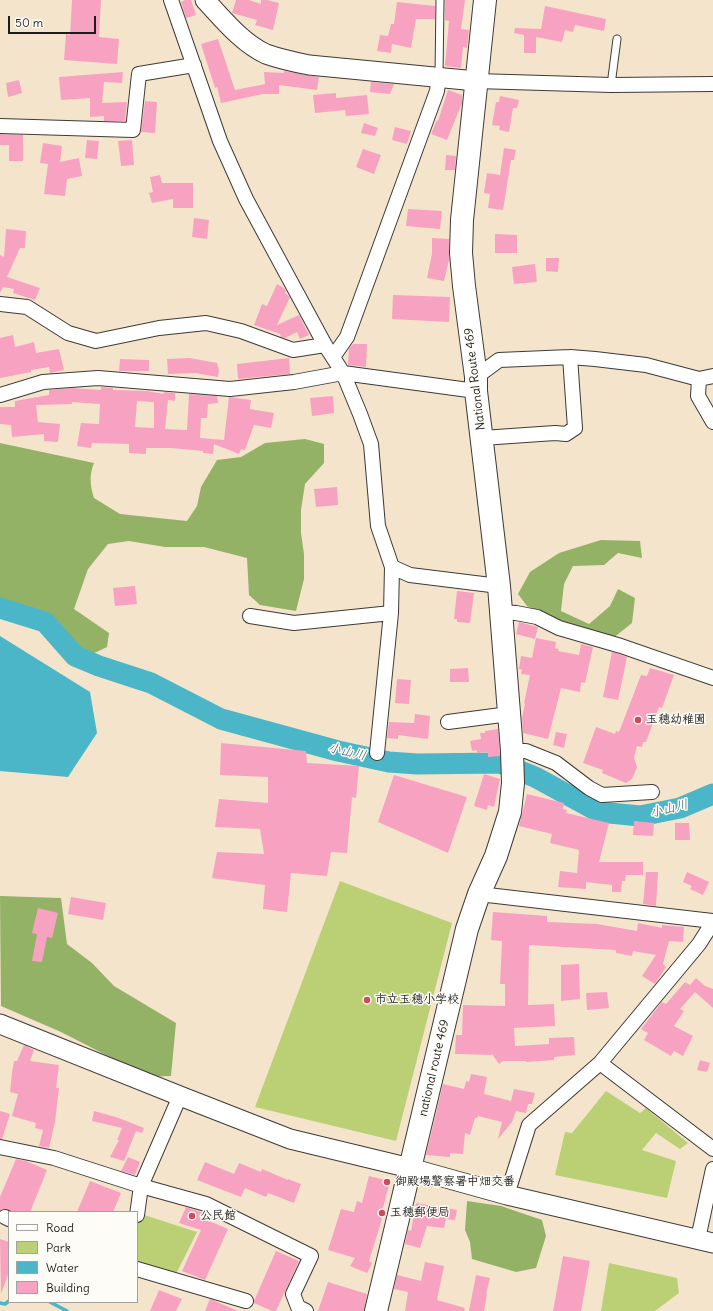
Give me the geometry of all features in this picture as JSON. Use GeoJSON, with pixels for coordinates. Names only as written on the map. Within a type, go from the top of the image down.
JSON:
{"type":"FeatureCollection","features":[{"type":"Feature","properties":{"kind":"highway","name":"National Route 469"},"geometry":{"type":"LineString","coordinates":[[485,0],[462,220],[461,253],[499,586],[512,763]]}},
{"type":"Feature","properties":{"kind":"highway","name":"national route 469"},"geometry":{"type":"LineString","coordinates":[[376,1311],[467,929],[479,894],[496,856],[510,812],[512,763]]}},
{"type":"Feature","properties":{"kind":"street"},"geometry":{"type":"LineString","coordinates":[[171,0],[220,141],[246,199],[343,373],[371,444],[378,526],[392,567],[390,613],[377,753]]}},
{"type":"Feature","properties":{"kind":"street"},"geometry":{"type":"LineString","coordinates":[[205,0],[248,43],[265,53],[286,60],[309,65],[439,76],[476,81],[611,85],[713,84]]}},
{"type":"Feature","properties":{"kind":"street"},"geometry":{"type":"LineString","coordinates":[[0,126],[133,130],[140,74],[194,65]]}},
{"type":"Feature","properties":{"kind":"street"},"geometry":{"type":"LineString","coordinates":[[0,304],[27,307],[68,333],[96,341],[159,328],[206,324],[241,331],[293,350],[329,350],[347,337],[437,91],[439,76]]}},
{"type":"Feature","properties":{"kind":"street"},"geometry":{"type":"LineString","coordinates":[[482,438],[555,433],[566,434],[575,428],[570,357]]}},
{"type":"Feature","properties":{"kind":"street"},"geometry":{"type":"LineString","coordinates":[[0,395],[42,382],[98,378],[230,389],[294,382],[343,373],[476,384],[499,360],[570,357],[646,365],[699,379],[713,376]]}},
{"type":"Feature","properties":{"kind":"street"},"geometry":{"type":"LineString","coordinates":[[699,379],[698,396],[713,422]]}},
{"type":"Feature","properties":{"kind":"street"},"geometry":{"type":"LineString","coordinates":[[392,567],[410,575],[499,586]]}},
{"type":"Feature","properties":{"kind":"street"},"geometry":{"type":"LineString","coordinates":[[501,612],[537,617],[559,628],[621,646],[713,678]]}},
{"type":"Feature","properties":{"kind":"street"},"geometry":{"type":"LineString","coordinates":[[250,616],[294,623],[390,613]]}},
{"type":"Feature","properties":{"kind":"street"},"geometry":{"type":"LineString","coordinates":[[448,722],[509,714]]}},
{"type":"Feature","properties":{"kind":"street"},"geometry":{"type":"LineString","coordinates":[[512,763],[526,751],[556,763],[589,788],[602,795],[652,792]]}},
{"type":"Feature","properties":{"kind":"street"},"geometry":{"type":"LineString","coordinates":[[479,894],[713,922],[699,944],[600,1063],[529,1125],[507,1195]]}},
{"type":"Feature","properties":{"kind":"street"},"geometry":{"type":"LineString","coordinates":[[0,1024],[290,1138],[410,1168],[507,1195],[706,1241],[713,1169]]}},
{"type":"Feature","properties":{"kind":"street"},"geometry":{"type":"LineString","coordinates":[[600,1063],[713,1149]]}},
{"type":"Feature","properties":{"kind":"street"},"geometry":{"type":"LineString","coordinates":[[138,1211],[141,1186],[180,1096]]}},
{"type":"Feature","properties":{"kind":"street"},"geometry":{"type":"LineString","coordinates":[[0,1147],[54,1158],[141,1186],[206,1204],[311,1256],[293,1294],[298,1307],[306,1311]]}},
{"type":"Feature","properties":{"kind":"street"},"geometry":{"type":"LineString","coordinates":[[138,1269],[246,1301]]}},
{"type":"Feature","properties":{"kind":"lane"},"geometry":{"type":"LineString","coordinates":[[439,76],[440,0]]}},
{"type":"Feature","properties":{"kind":"lane"},"geometry":{"type":"LineString","coordinates":[[611,85],[617,39]]}},
{"type":"Feature","properties":{"kind":"green space"},"geometry":{"type":"Polygon","coordinates":[[[305,439],[324,444],[324,463],[305,484],[301,510],[304,579],[296,611],[260,605],[249,595],[247,558],[204,547],[165,547],[129,541],[108,544],[88,569],[74,609],[109,633],[107,647],[88,656],[41,615],[0,608],[0,443],[94,463],[91,472],[91,480],[94,498],[120,514],[187,521],[197,506],[201,487],[217,460],[241,457],[265,443],[305,439]]]}},
{"type":"Feature","properties":{"kind":"green space"},"geometry":{"type":"Polygon","coordinates":[[[601,540],[640,541],[642,558],[618,553],[604,565],[573,566],[564,584],[561,611],[589,624],[610,606],[618,589],[635,598],[632,623],[612,639],[559,620],[527,606],[518,594],[530,572],[559,553],[601,540]]]}},
{"type":"Feature","properties":{"kind":"green space"},"geometry":{"type":"Polygon","coordinates":[[[340,881],[452,923],[396,1141],[255,1107],[340,881]]]}},
{"type":"Feature","properties":{"kind":"green space"},"geometry":{"type":"Polygon","coordinates":[[[0,896],[61,898],[67,944],[92,963],[114,986],[176,1023],[171,1076],[149,1077],[61,1032],[1,1006],[0,896]]]}},
{"type":"Feature","properties":{"kind":"green space"},"geometry":{"type":"Polygon","coordinates":[[[606,1091],[640,1113],[646,1108],[688,1143],[680,1149],[656,1133],[642,1150],[676,1161],[667,1198],[555,1175],[565,1132],[572,1133],[606,1091]]]}},
{"type":"Feature","properties":{"kind":"green space"},"geometry":{"type":"Polygon","coordinates":[[[467,1201],[501,1206],[542,1220],[546,1236],[536,1268],[516,1272],[472,1259],[470,1242],[465,1230],[467,1201]]]}},
{"type":"Feature","properties":{"kind":"green space"},"geometry":{"type":"Polygon","coordinates":[[[138,1213],[197,1232],[173,1280],[138,1269],[138,1213]]]}},
{"type":"Feature","properties":{"kind":"green space"},"geometry":{"type":"Polygon","coordinates":[[[609,1263],[677,1278],[679,1293],[655,1311],[601,1311],[609,1263]]]}},
{"type":"Feature","properties":{"kind":"water"},"geometry":{"type":"Polygon","coordinates":[[[0,636],[90,692],[97,733],[68,777],[0,771],[0,636]]]}},
{"type":"Feature","properties":{"kind":"building"},"geometry":{"type":"Polygon","coordinates":[[[72,0],[101,0],[99,37],[119,39],[117,64],[64,60],[66,34],[70,35],[72,0]]]}},
{"type":"Feature","properties":{"kind":"building"},"geometry":{"type":"Polygon","coordinates":[[[191,0],[196,15],[186,18],[181,2],[191,0]]]}},
{"type":"Feature","properties":{"kind":"building"},"geometry":{"type":"Polygon","coordinates":[[[236,0],[249,0],[261,4],[261,0],[279,3],[273,30],[255,25],[257,20],[232,13],[236,0]]]}},
{"type":"Feature","properties":{"kind":"building"},"geometry":{"type":"Polygon","coordinates":[[[445,0],[465,0],[461,29],[469,30],[467,48],[463,47],[461,68],[445,66],[449,21],[445,20],[445,0]]]}},
{"type":"Feature","properties":{"kind":"building"},"geometry":{"type":"Polygon","coordinates":[[[397,2],[435,6],[435,19],[416,19],[411,48],[392,44],[391,53],[377,51],[380,35],[388,36],[391,24],[394,24],[397,2]]]}},
{"type":"Feature","properties":{"kind":"building"},"geometry":{"type":"Polygon","coordinates":[[[545,6],[606,19],[604,31],[575,25],[573,32],[565,30],[562,42],[536,37],[536,53],[524,53],[524,35],[514,33],[515,28],[541,29],[545,6]]]}},
{"type":"Feature","properties":{"kind":"building"},"geometry":{"type":"Polygon","coordinates":[[[218,39],[235,90],[265,84],[264,72],[284,73],[284,71],[319,77],[317,90],[279,85],[279,94],[263,94],[221,103],[217,87],[215,88],[201,44],[218,39]]]}},
{"type":"Feature","properties":{"kind":"building"},"geometry":{"type":"Polygon","coordinates":[[[123,72],[122,83],[104,82],[102,103],[127,102],[125,121],[104,121],[104,116],[90,117],[90,98],[61,100],[59,77],[123,72]]]}},
{"type":"Feature","properties":{"kind":"building"},"geometry":{"type":"Polygon","coordinates":[[[19,80],[22,93],[8,97],[6,83],[19,80]]]}},
{"type":"Feature","properties":{"kind":"building"},"geometry":{"type":"Polygon","coordinates":[[[371,82],[394,84],[390,94],[370,92],[371,82]]]}},
{"type":"Feature","properties":{"kind":"building"},"geometry":{"type":"Polygon","coordinates":[[[448,90],[462,95],[462,103],[447,140],[431,134],[437,120],[438,121],[448,90]]]}},
{"type":"Feature","properties":{"kind":"building"},"geometry":{"type":"Polygon","coordinates":[[[336,93],[336,98],[367,95],[369,114],[346,116],[345,110],[315,113],[313,95],[336,93]]]}},
{"type":"Feature","properties":{"kind":"building"},"geometry":{"type":"Polygon","coordinates":[[[500,96],[519,100],[517,108],[513,108],[509,132],[499,130],[500,126],[492,125],[496,102],[499,102],[500,96]]]}},
{"type":"Feature","properties":{"kind":"building"},"geometry":{"type":"Polygon","coordinates":[[[145,101],[157,102],[155,133],[141,132],[145,101]]]}},
{"type":"Feature","properties":{"kind":"building"},"geometry":{"type":"Polygon","coordinates":[[[364,123],[378,128],[375,136],[361,133],[364,123]]]}},
{"type":"Feature","properties":{"kind":"building"},"geometry":{"type":"Polygon","coordinates":[[[395,127],[411,131],[407,144],[392,140],[395,127]]]}},
{"type":"Feature","properties":{"kind":"building"},"geometry":{"type":"Polygon","coordinates":[[[0,134],[23,135],[23,161],[9,161],[9,145],[0,145],[0,134]]]}},
{"type":"Feature","properties":{"kind":"building"},"geometry":{"type":"Polygon","coordinates":[[[87,140],[99,141],[97,159],[85,158],[87,140]]]}},
{"type":"Feature","properties":{"kind":"building"},"geometry":{"type":"Polygon","coordinates":[[[132,140],[134,165],[121,166],[118,141],[132,140]]]}},
{"type":"Feature","properties":{"kind":"building"},"geometry":{"type":"Polygon","coordinates":[[[43,143],[62,146],[60,162],[79,158],[82,176],[67,179],[65,196],[44,194],[48,164],[40,163],[43,143]]]}},
{"type":"Feature","properties":{"kind":"building"},"geometry":{"type":"Polygon","coordinates":[[[504,148],[516,150],[514,160],[511,160],[503,210],[488,208],[490,194],[484,193],[487,173],[500,175],[504,148]]]}},
{"type":"Feature","properties":{"kind":"building"},"geometry":{"type":"Polygon","coordinates":[[[363,149],[381,155],[374,174],[356,167],[363,149]]]}},
{"type":"Feature","properties":{"kind":"building"},"geometry":{"type":"Polygon","coordinates":[[[446,155],[456,156],[455,170],[445,170],[446,155]]]}},
{"type":"Feature","properties":{"kind":"building"},"geometry":{"type":"Polygon","coordinates":[[[160,175],[162,183],[193,183],[193,208],[173,208],[173,199],[152,203],[149,193],[153,192],[150,177],[160,175]]]}},
{"type":"Feature","properties":{"kind":"building"},"geometry":{"type":"Polygon","coordinates":[[[408,209],[442,211],[440,229],[406,226],[408,209]]]}},
{"type":"Feature","properties":{"kind":"building"},"geometry":{"type":"Polygon","coordinates":[[[194,218],[209,220],[207,239],[192,237],[194,218]]]}},
{"type":"Feature","properties":{"kind":"building"},"geometry":{"type":"Polygon","coordinates":[[[6,229],[26,231],[25,248],[20,248],[7,277],[40,288],[35,300],[13,293],[14,289],[3,287],[0,293],[0,255],[4,257],[6,229]]]}},
{"type":"Feature","properties":{"kind":"building"},"geometry":{"type":"Polygon","coordinates":[[[495,234],[517,235],[517,253],[495,253],[495,234]]]}},
{"type":"Feature","properties":{"kind":"building"},"geometry":{"type":"Polygon","coordinates":[[[432,238],[449,239],[449,260],[444,281],[427,278],[432,254],[432,238]]]}},
{"type":"Feature","properties":{"kind":"building"},"geometry":{"type":"Polygon","coordinates":[[[546,258],[559,258],[558,272],[546,271],[546,258]]]}},
{"type":"Feature","properties":{"kind":"building"},"geometry":{"type":"Polygon","coordinates":[[[535,264],[537,282],[514,284],[512,267],[535,264]]]}},
{"type":"Feature","properties":{"kind":"building"},"geometry":{"type":"Polygon","coordinates":[[[277,284],[284,288],[286,291],[285,293],[290,297],[277,325],[299,315],[309,335],[300,339],[297,332],[285,338],[281,337],[280,334],[254,325],[262,304],[267,306],[277,284]]]}},
{"type":"Feature","properties":{"kind":"building"},"geometry":{"type":"Polygon","coordinates":[[[393,295],[450,297],[449,322],[392,319],[393,295]]]}},
{"type":"Feature","properties":{"kind":"building"},"geometry":{"type":"Polygon","coordinates":[[[13,335],[15,347],[34,342],[36,353],[59,349],[64,370],[50,373],[49,367],[0,378],[0,338],[13,335]]]}},
{"type":"Feature","properties":{"kind":"building"},"geometry":{"type":"Polygon","coordinates":[[[353,344],[367,344],[366,367],[348,365],[349,349],[353,344]]]}},
{"type":"Feature","properties":{"kind":"building"},"geometry":{"type":"Polygon","coordinates":[[[190,358],[217,363],[219,370],[218,377],[195,373],[168,374],[167,359],[190,358]]]}},
{"type":"Feature","properties":{"kind":"building"},"geometry":{"type":"Polygon","coordinates":[[[289,358],[290,374],[238,379],[237,364],[289,358]]]}},
{"type":"Feature","properties":{"kind":"building"},"geometry":{"type":"Polygon","coordinates":[[[120,359],[149,360],[149,371],[119,371],[120,359]]]}},
{"type":"Feature","properties":{"kind":"building"},"geometry":{"type":"Polygon","coordinates":[[[101,387],[113,388],[113,390],[147,391],[164,394],[164,392],[175,393],[175,401],[168,400],[165,429],[187,430],[189,394],[217,396],[218,403],[208,404],[207,418],[201,418],[200,438],[224,440],[229,397],[251,400],[250,409],[274,413],[271,428],[254,425],[245,450],[241,449],[239,454],[214,444],[213,454],[203,453],[203,451],[171,448],[146,448],[146,454],[129,453],[129,444],[92,443],[91,448],[77,446],[81,423],[99,424],[100,404],[72,402],[72,404],[36,405],[38,422],[60,424],[58,442],[44,441],[44,434],[12,437],[11,425],[0,424],[0,407],[15,407],[15,401],[49,395],[49,390],[72,388],[101,390],[101,387]],[[137,401],[135,427],[154,428],[154,402],[137,401]]]}},
{"type":"Feature","properties":{"kind":"building"},"geometry":{"type":"Polygon","coordinates":[[[333,396],[334,413],[312,416],[310,398],[333,396]]]}},
{"type":"Feature","properties":{"kind":"building"},"geometry":{"type":"Polygon","coordinates":[[[337,487],[338,505],[316,507],[314,489],[337,487]]]}},
{"type":"Feature","properties":{"kind":"building"},"geometry":{"type":"Polygon","coordinates":[[[135,586],[137,604],[115,606],[113,588],[135,586]]]}},
{"type":"Feature","properties":{"kind":"building"},"geometry":{"type":"Polygon","coordinates":[[[457,591],[474,593],[470,623],[457,622],[457,619],[454,619],[457,591]]]}},
{"type":"Feature","properties":{"kind":"building"},"geometry":{"type":"Polygon","coordinates":[[[519,622],[538,627],[535,639],[516,634],[519,622]]]}},
{"type":"Feature","properties":{"kind":"building"},"geometry":{"type":"Polygon","coordinates":[[[536,638],[556,642],[555,648],[559,649],[558,651],[579,655],[581,644],[593,647],[585,683],[581,682],[580,692],[561,688],[548,739],[523,733],[522,718],[530,675],[521,674],[522,670],[519,669],[521,656],[532,658],[536,638]]]}},
{"type":"Feature","properties":{"kind":"building"},"geometry":{"type":"Polygon","coordinates":[[[612,652],[627,657],[618,700],[603,697],[612,652]]]}},
{"type":"Feature","properties":{"kind":"building"},"geometry":{"type":"Polygon","coordinates":[[[468,668],[469,682],[450,682],[450,669],[468,668]]]}},
{"type":"Feature","properties":{"kind":"building"},"geometry":{"type":"Polygon","coordinates":[[[650,668],[674,675],[662,708],[659,707],[646,742],[643,742],[642,747],[637,746],[634,758],[637,767],[632,779],[626,783],[602,773],[603,770],[583,763],[596,727],[615,734],[616,731],[619,732],[641,675],[647,676],[650,668]]]}},
{"type":"Feature","properties":{"kind":"building"},"geometry":{"type":"Polygon","coordinates":[[[397,679],[411,680],[409,704],[395,703],[397,679]]]}},
{"type":"Feature","properties":{"kind":"building"},"geometry":{"type":"Polygon","coordinates":[[[415,714],[430,716],[428,739],[398,735],[398,739],[387,738],[389,722],[414,723],[415,714]]]}},
{"type":"Feature","properties":{"kind":"building"},"geometry":{"type":"Polygon","coordinates":[[[498,729],[500,756],[488,757],[488,752],[477,753],[477,750],[472,751],[470,741],[481,739],[480,733],[498,729]]]}},
{"type":"Feature","properties":{"kind":"building"},"geometry":{"type":"Polygon","coordinates":[[[556,732],[567,734],[564,748],[553,745],[556,732]]]}},
{"type":"Feature","properties":{"kind":"building"},"geometry":{"type":"Polygon","coordinates":[[[221,743],[306,751],[307,763],[359,766],[356,798],[352,797],[347,853],[331,852],[327,876],[291,873],[287,912],[263,909],[265,885],[212,878],[217,852],[264,854],[260,829],[215,827],[219,799],[268,803],[268,777],[220,775],[221,743]]]}},
{"type":"Feature","properties":{"kind":"building"},"geometry":{"type":"Polygon","coordinates":[[[484,774],[500,779],[494,807],[488,805],[487,810],[474,806],[484,774]]]}},
{"type":"Feature","properties":{"kind":"building"},"geometry":{"type":"Polygon","coordinates":[[[394,775],[467,797],[448,853],[378,822],[394,775]]]}},
{"type":"Feature","properties":{"kind":"building"},"geometry":{"type":"Polygon","coordinates":[[[527,794],[564,803],[563,809],[567,810],[566,813],[609,823],[599,862],[643,862],[643,875],[626,875],[625,881],[622,881],[621,892],[612,892],[612,885],[586,882],[586,889],[558,887],[560,871],[577,873],[579,850],[550,843],[552,834],[519,826],[527,794]]]}},
{"type":"Feature","properties":{"kind":"building"},"geometry":{"type":"Polygon","coordinates":[[[634,821],[654,823],[653,836],[633,835],[634,821]]]}},
{"type":"Feature","properties":{"kind":"building"},"geometry":{"type":"Polygon","coordinates":[[[675,823],[689,823],[690,840],[675,840],[675,823]]]}},
{"type":"Feature","properties":{"kind":"building"},"geometry":{"type":"Polygon","coordinates":[[[646,872],[658,872],[656,906],[643,904],[646,872]]]}},
{"type":"Feature","properties":{"kind":"building"},"geometry":{"type":"Polygon","coordinates":[[[687,872],[709,882],[703,895],[690,889],[692,886],[683,882],[687,872]]]}},
{"type":"Feature","properties":{"kind":"building"},"geometry":{"type":"Polygon","coordinates":[[[71,897],[106,903],[103,920],[68,914],[71,897]]]}},
{"type":"Feature","properties":{"kind":"building"},"geometry":{"type":"Polygon","coordinates":[[[38,908],[58,913],[52,938],[47,937],[42,962],[32,961],[37,934],[32,933],[38,908]]]}},
{"type":"Feature","properties":{"kind":"building"},"geometry":{"type":"Polygon","coordinates":[[[493,912],[547,916],[547,922],[597,924],[637,931],[638,923],[662,928],[662,925],[684,927],[683,942],[669,941],[663,964],[666,967],[655,984],[642,976],[656,955],[633,951],[632,956],[616,953],[616,950],[529,945],[528,1005],[554,1004],[555,1026],[514,1028],[515,1046],[549,1044],[549,1038],[574,1037],[575,1055],[554,1057],[554,1060],[526,1062],[503,1061],[499,1064],[492,1054],[455,1054],[456,1035],[462,1035],[463,1005],[505,1006],[505,984],[500,984],[502,941],[491,940],[493,912]]]}},
{"type":"Feature","properties":{"kind":"building"},"geometry":{"type":"Polygon","coordinates":[[[579,964],[580,999],[561,1001],[561,965],[579,964]]]}},
{"type":"Feature","properties":{"kind":"building"},"geometry":{"type":"Polygon","coordinates":[[[696,978],[705,986],[713,989],[713,1008],[695,992],[680,1009],[684,1011],[674,1026],[693,1036],[683,1056],[674,1051],[671,1056],[644,1040],[648,1033],[641,1029],[662,1002],[666,1004],[685,982],[690,985],[696,978]]]}},
{"type":"Feature","properties":{"kind":"building"},"geometry":{"type":"Polygon","coordinates":[[[607,992],[609,1008],[587,1010],[586,993],[607,992]]]}},
{"type":"Feature","properties":{"kind":"building"},"geometry":{"type":"Polygon","coordinates":[[[24,1045],[34,1050],[30,1061],[59,1065],[56,1088],[59,1088],[55,1122],[49,1148],[39,1146],[43,1130],[35,1128],[36,1123],[12,1116],[18,1094],[10,1092],[14,1061],[17,1061],[24,1045]]]}},
{"type":"Feature","properties":{"kind":"building"},"geometry":{"type":"Polygon","coordinates":[[[700,1060],[710,1063],[707,1072],[697,1070],[700,1060]]]}},
{"type":"Feature","properties":{"kind":"building"},"geometry":{"type":"Polygon","coordinates":[[[471,1074],[487,1077],[484,1094],[511,1101],[514,1089],[535,1093],[532,1104],[528,1104],[526,1113],[516,1111],[512,1122],[498,1139],[502,1122],[478,1116],[475,1118],[470,1135],[465,1133],[463,1154],[450,1153],[450,1157],[426,1155],[443,1084],[464,1089],[466,1081],[469,1082],[471,1074]]]}},
{"type":"Feature","properties":{"kind":"building"},"geometry":{"type":"Polygon","coordinates":[[[0,1111],[10,1114],[2,1139],[0,1139],[0,1111]]]}},
{"type":"Feature","properties":{"kind":"building"},"geometry":{"type":"Polygon","coordinates":[[[94,1111],[119,1118],[144,1128],[142,1133],[136,1131],[124,1161],[110,1157],[119,1140],[117,1140],[122,1128],[92,1121],[94,1111]]]}},
{"type":"Feature","properties":{"kind":"building"},"geometry":{"type":"Polygon","coordinates":[[[128,1157],[140,1162],[135,1175],[121,1171],[128,1157]]]}},
{"type":"Feature","properties":{"kind":"building"},"geometry":{"type":"Polygon","coordinates":[[[16,1159],[26,1161],[47,1170],[30,1211],[0,1210],[0,1197],[16,1159]]]}},
{"type":"Feature","properties":{"kind":"building"},"geometry":{"type":"Polygon","coordinates":[[[205,1162],[234,1174],[239,1163],[261,1172],[262,1169],[301,1184],[294,1203],[268,1193],[266,1197],[245,1188],[241,1197],[197,1180],[205,1162]]]}},
{"type":"Feature","properties":{"kind":"building"},"geometry":{"type":"Polygon","coordinates":[[[369,1176],[390,1181],[383,1208],[385,1209],[369,1261],[372,1263],[367,1273],[350,1266],[355,1258],[328,1250],[341,1209],[354,1212],[357,1201],[362,1203],[369,1176]]]}},
{"type":"Feature","properties":{"kind":"building"},"geometry":{"type":"Polygon","coordinates":[[[90,1181],[121,1193],[113,1211],[77,1211],[90,1181]]]}},
{"type":"Feature","properties":{"kind":"building"},"geometry":{"type":"Polygon","coordinates":[[[416,1203],[457,1210],[455,1220],[446,1219],[444,1228],[427,1226],[420,1248],[405,1244],[408,1230],[411,1231],[416,1203]]]}},
{"type":"Feature","properties":{"kind":"building"},"geometry":{"type":"Polygon","coordinates":[[[186,1207],[204,1213],[202,1218],[228,1229],[205,1280],[182,1271],[201,1230],[179,1223],[186,1207]]]}},
{"type":"Feature","properties":{"kind":"building"},"geometry":{"type":"Polygon","coordinates":[[[0,1239],[8,1242],[8,1275],[1,1294],[0,1239]]]}},
{"type":"Feature","properties":{"kind":"building"},"geometry":{"type":"Polygon","coordinates":[[[276,1251],[299,1261],[276,1311],[272,1311],[254,1303],[254,1301],[276,1251]]]}},
{"type":"Feature","properties":{"kind":"building"},"geometry":{"type":"Polygon","coordinates":[[[563,1256],[590,1261],[581,1311],[553,1311],[563,1256]]]}},
{"type":"Feature","properties":{"kind":"building"},"geometry":{"type":"Polygon","coordinates":[[[425,1262],[444,1266],[437,1300],[465,1308],[464,1311],[405,1311],[408,1292],[394,1289],[397,1275],[421,1281],[425,1262]]]}},
{"type":"Feature","properties":{"kind":"building"},"geometry":{"type":"Polygon","coordinates":[[[476,1275],[490,1278],[484,1311],[469,1311],[476,1275]]]}},
{"type":"Feature","properties":{"kind":"building"},"geometry":{"type":"Polygon","coordinates":[[[328,1282],[367,1294],[364,1311],[318,1311],[328,1282]]]}},
{"type":"Feature","properties":{"kind":"building"},"geometry":{"type":"Polygon","coordinates":[[[159,1290],[182,1299],[176,1311],[150,1311],[159,1290]]]}},
{"type":"Feature","properties":{"kind":"building"},"geometry":{"type":"Polygon","coordinates":[[[210,1299],[215,1301],[238,1311],[205,1311],[210,1299]]]}},
{"type":"Feature","properties":{"kind":"waterway","name":"小山川"},"geometry":{"type":"LineString","coordinates":[[0,608],[45,622],[75,656],[99,666],[151,683],[221,719],[338,751],[389,762],[417,764],[500,763],[535,777],[599,812],[640,816],[680,808],[713,794]]}},
{"type":"Feature","properties":{"kind":"waterway"},"geometry":{"type":"LineString","coordinates":[[0,1303],[5,1304],[8,1302]]}},
{"type":"Feature","properties":{"kind":"waterway"},"geometry":{"type":"LineString","coordinates":[[52,1303],[67,1311]]}},
{"type":"Feature","properties":{"kind":"place","name":"玉穂幼稚園"},"geometry":{"type":"Point","coordinates":[638,720]}},
{"type":"Feature","properties":{"kind":"place","name":"市立玉穂小学校"},"geometry":{"type":"Point","coordinates":[367,1000]}},
{"type":"Feature","properties":{"kind":"place","name":"御殿場警察署中畑交番"},"geometry":{"type":"Point","coordinates":[387,1182]}},
{"type":"Feature","properties":{"kind":"place","name":"玉穂郵便局"},"geometry":{"type":"Point","coordinates":[382,1213]}},
{"type":"Feature","properties":{"kind":"place","name":"公民館"},"geometry":{"type":"Point","coordinates":[192,1216]}}]}
